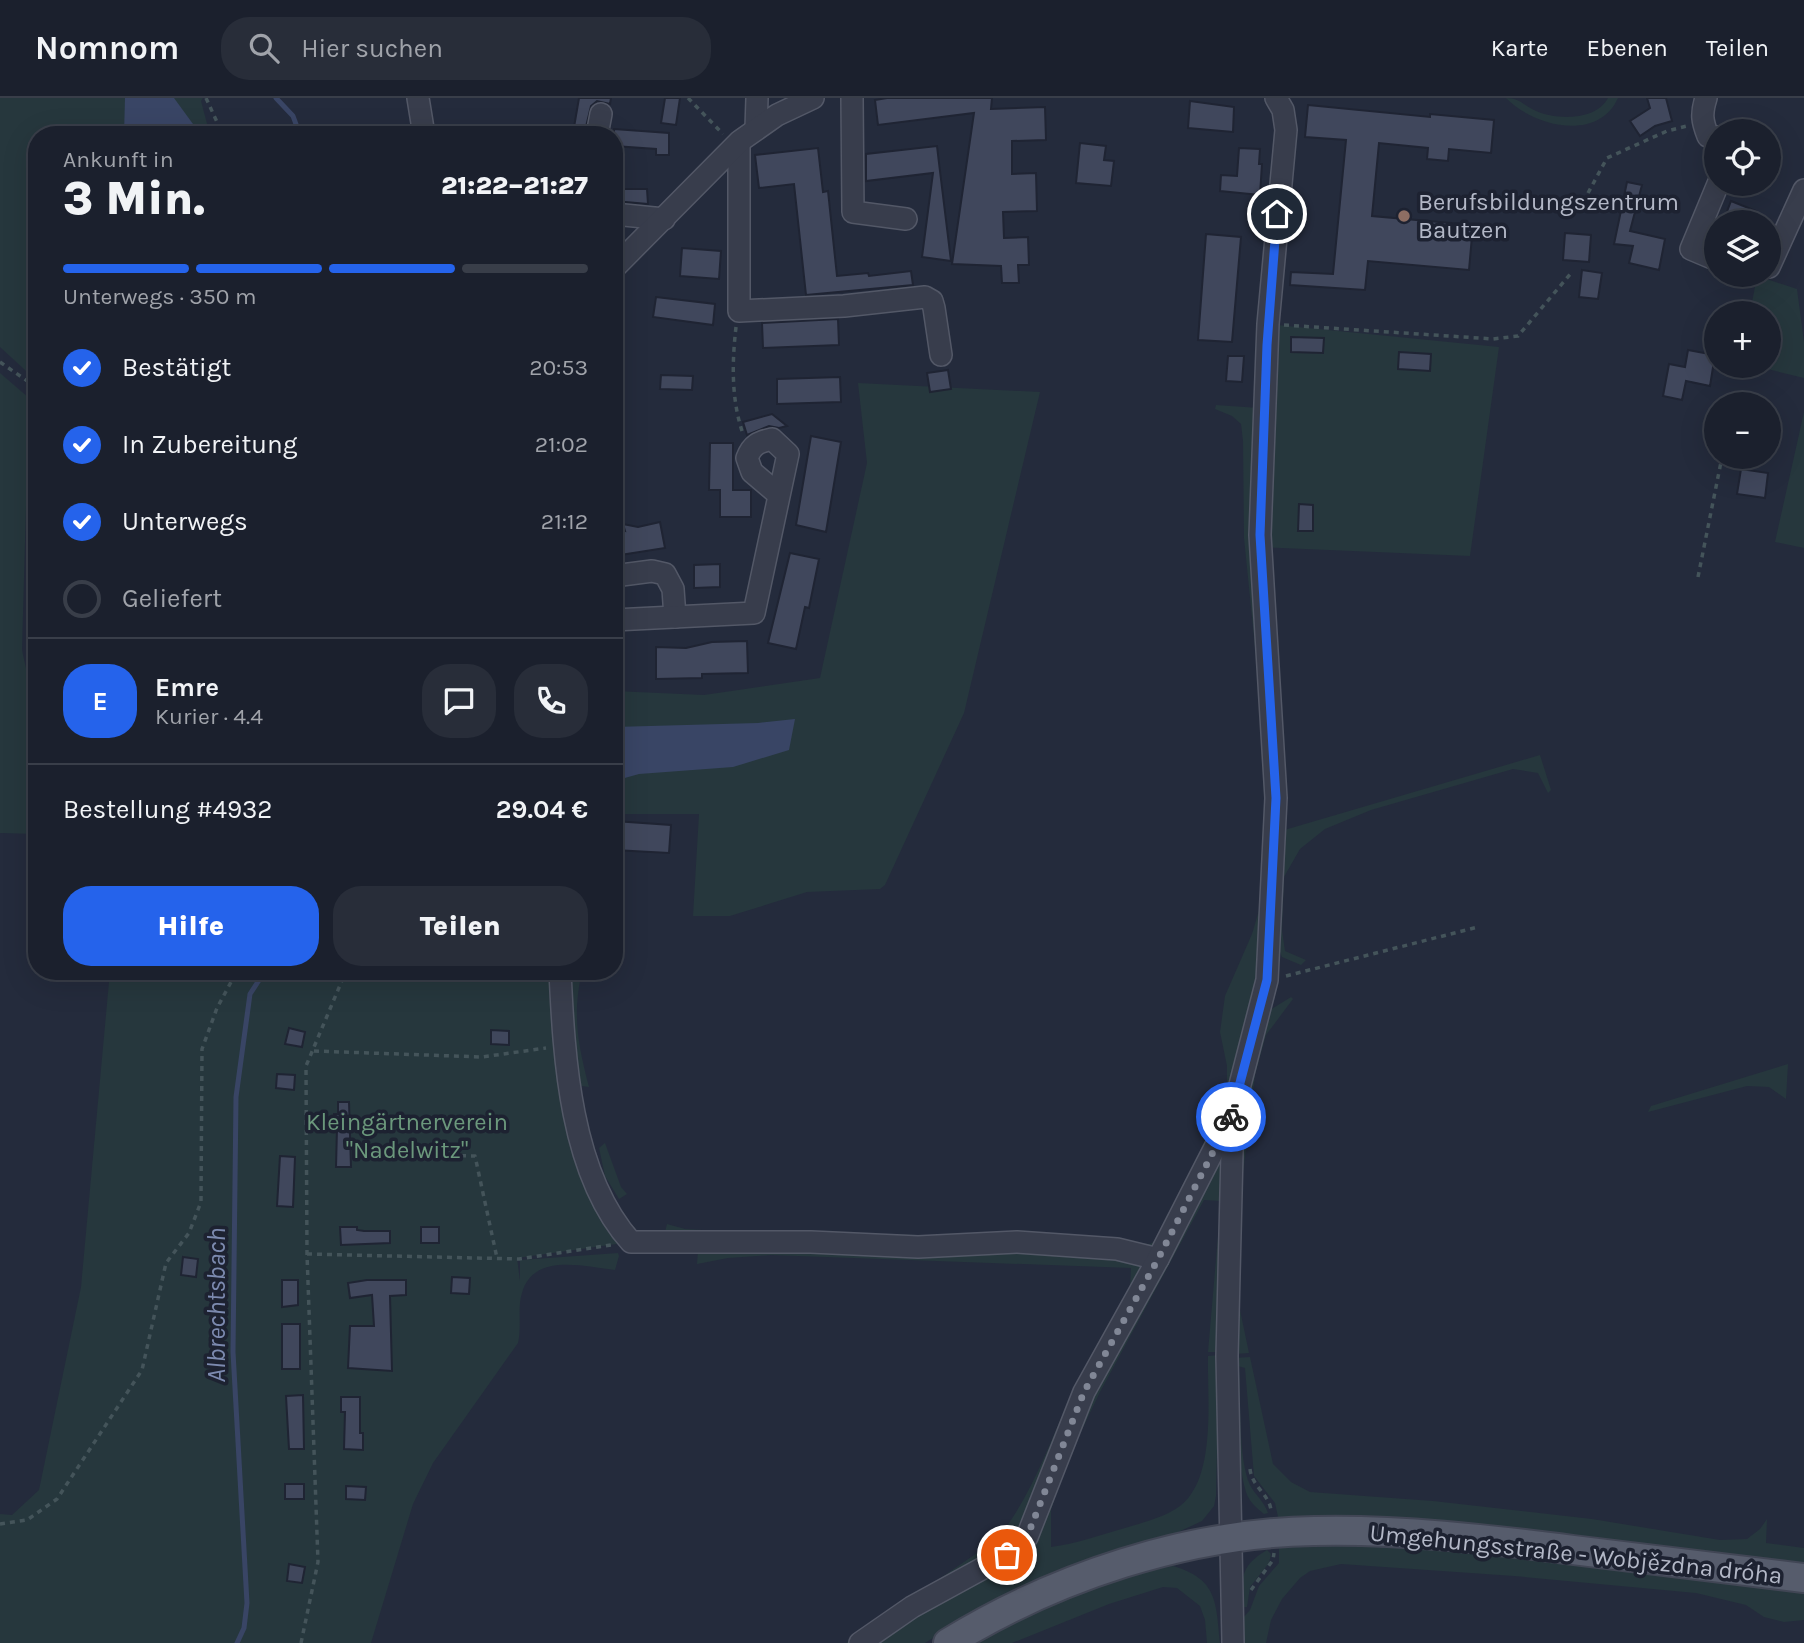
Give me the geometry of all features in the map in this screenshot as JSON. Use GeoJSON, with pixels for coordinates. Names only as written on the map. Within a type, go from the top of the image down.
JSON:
{"type":"FeatureCollection","features":[{"type":"Feature","properties":{"kind":"main road","name":"Umgehungsstraße - Wobjězdna dróha"},"geometry":{"type":"LineString","coordinates":[[948,1643],[980,1624],[1102,1570],[1231,1539],[1313,1531],[1426,1534],[1804,1578]]}},
{"type":"Feature","properties":{"kind":"street"},"geometry":{"type":"LineString","coordinates":[[418,98],[423,126]]}},
{"type":"Feature","properties":{"kind":"street"},"geometry":{"type":"LineString","coordinates":[[757,98],[743,140],[738,312],[844,306],[925,297],[932,301],[934,308],[941,355]]}},
{"type":"Feature","properties":{"kind":"street"},"geometry":{"type":"LineString","coordinates":[[623,259],[743,140],[777,115],[813,98]]}},
{"type":"Feature","properties":{"kind":"street"},"geometry":{"type":"LineString","coordinates":[[852,98],[853,212],[906,219]]}},
{"type":"Feature","properties":{"kind":"street"},"geometry":{"type":"LineString","coordinates":[[860,1643],[912,1607],[1007,1555],[1027,1537],[1084,1392],[1158,1259],[1233,1112],[1267,980],[1276,798],[1261,547],[1268,324],[1286,130],[1283,110],[1276,98]]}},
{"type":"Feature","properties":{"kind":"street"},"geometry":{"type":"LineString","coordinates":[[1706,98],[1708,119]]}},
{"type":"Feature","properties":{"kind":"street"},"geometry":{"type":"LineString","coordinates":[[1781,241],[1804,190]]}},
{"type":"Feature","properties":{"kind":"street"},"geometry":{"type":"LineString","coordinates":[[623,215],[664,219]]}},
{"type":"Feature","properties":{"kind":"street"},"geometry":{"type":"LineString","coordinates":[[1704,218],[1691,249],[1704,254]]}},
{"type":"Feature","properties":{"kind":"street"},"geometry":{"type":"LineString","coordinates":[[623,620],[754,613],[788,454],[772,439],[751,447],[747,458],[752,472],[779,495]]}},
{"type":"Feature","properties":{"kind":"street"},"geometry":{"type":"LineString","coordinates":[[623,575],[652,570],[665,574],[673,589],[675,617]]}},
{"type":"Feature","properties":{"kind":"street"},"geometry":{"type":"LineString","coordinates":[[560,980],[563,1045],[578,1128],[597,1190],[615,1225],[631,1242],[811,1242],[918,1247],[1017,1242],[1117,1249],[1158,1259]]}},
{"type":"Feature","properties":{"kind":"street"},"geometry":{"type":"LineString","coordinates":[[1233,1112],[1227,1356],[1233,1643]]}},
{"type":"Feature","properties":{"kind":"path"},"geometry":{"type":"LineString","coordinates":[[206,98],[219,126]]}},
{"type":"Feature","properties":{"kind":"path"},"geometry":{"type":"LineString","coordinates":[[688,98],[707,120],[726,135],[743,140]]}},
{"type":"Feature","properties":{"kind":"path"},"geometry":{"type":"LineString","coordinates":[[1588,193],[1607,158],[1667,131],[1704,129]]}},
{"type":"Feature","properties":{"kind":"path"},"geometry":{"type":"LineString","coordinates":[[1268,324],[1493,339],[1518,336],[1572,272]]}},
{"type":"Feature","properties":{"kind":"path"},"geometry":{"type":"LineString","coordinates":[[738,312],[732,361],[738,415],[744,438],[751,447]]}},
{"type":"Feature","properties":{"kind":"path"},"geometry":{"type":"LineString","coordinates":[[0,362],[28,382]]}},
{"type":"Feature","properties":{"kind":"path"},"geometry":{"type":"LineString","coordinates":[[1698,577],[1720,469]]}},
{"type":"Feature","properties":{"kind":"path"},"geometry":{"type":"LineString","coordinates":[[1267,980],[1478,928]]}},
{"type":"Feature","properties":{"kind":"path"},"geometry":{"type":"LineString","coordinates":[[0,1524],[27,1520],[57,1499],[142,1370],[166,1263],[189,1233],[201,1202],[202,1049],[217,1008],[232,980]]}},
{"type":"Feature","properties":{"kind":"path"},"geometry":{"type":"LineString","coordinates":[[301,1643],[318,1562],[307,1254],[306,1066],[342,980]]}},
{"type":"Feature","properties":{"kind":"path"},"geometry":{"type":"LineString","coordinates":[[314,1051],[482,1057],[563,1045]]}},
{"type":"Feature","properties":{"kind":"path"},"geometry":{"type":"LineString","coordinates":[[421,1155],[475,1156],[497,1258]]}},
{"type":"Feature","properties":{"kind":"path"},"geometry":{"type":"LineString","coordinates":[[307,1254],[519,1259],[631,1242]]}},
{"type":"Feature","properties":{"kind":"path"},"geometry":{"type":"LineString","coordinates":[[1233,1619],[1249,1608],[1251,1588],[1273,1560],[1274,1534],[1270,1501],[1251,1478],[1250,1467]]}},
{"type":"Feature","properties":{"kind":"green space"},"geometry":{"type":"Polygon","coordinates":[[[0,98],[203,98],[201,101],[208,126],[28,126],[28,373],[0,347],[0,98]]]}},
{"type":"Feature","properties":{"kind":"green space"},"geometry":{"type":"Polygon","coordinates":[[[1506,98],[1544,114],[1575,117],[1594,111],[1608,98],[1618,98],[1609,112],[1596,121],[1565,125],[1532,116],[1506,98]]]}},
{"type":"Feature","properties":{"kind":"green space"},"geometry":{"type":"Polygon","coordinates":[[[1781,284],[1797,289],[1804,342],[1804,378],[1781,372],[1781,301],[1752,301],[1755,287],[1781,287],[1781,284]]]}},
{"type":"Feature","properties":{"kind":"green space"},"geometry":{"type":"Polygon","coordinates":[[[1268,324],[1499,347],[1470,556],[1261,547],[1268,324]]]}},
{"type":"Feature","properties":{"kind":"green space"},"geometry":{"type":"Polygon","coordinates":[[[0,373],[28,397],[22,650],[28,678],[28,834],[0,833],[0,373]]]}},
{"type":"Feature","properties":{"kind":"green space"},"geometry":{"type":"Polygon","coordinates":[[[858,383],[1040,392],[964,713],[885,885],[880,889],[807,892],[730,916],[693,916],[699,814],[623,814],[623,691],[704,695],[820,678],[867,463],[858,383]]]}},
{"type":"Feature","properties":{"kind":"green space"},"geometry":{"type":"Polygon","coordinates":[[[1216,405],[1259,408],[1256,535],[1271,824],[1267,940],[1251,1038],[1224,1123],[1166,1238],[1158,1246],[1144,1250],[1128,1247],[974,1242],[717,1241],[665,1232],[667,1224],[685,1229],[737,1232],[1057,1237],[1150,1244],[1161,1237],[1185,1195],[1215,1132],[1227,1094],[1227,1066],[1220,1032],[1225,996],[1252,934],[1265,890],[1266,831],[1257,667],[1244,538],[1243,441],[1241,424],[1232,416],[1215,409],[1216,405]]]}},
{"type":"Feature","properties":{"kind":"green space"},"geometry":{"type":"Polygon","coordinates":[[[1804,412],[1804,548],[1775,542],[1804,412]]]}},
{"type":"Feature","properties":{"kind":"green space"},"geometry":{"type":"Polygon","coordinates":[[[28,579],[28,658],[26,650],[28,579]]]}},
{"type":"Feature","properties":{"kind":"green space"},"geometry":{"type":"Polygon","coordinates":[[[1540,755],[1551,790],[1548,793],[1538,773],[1513,769],[1371,810],[1325,829],[1300,849],[1284,877],[1282,930],[1285,951],[1306,960],[1301,965],[1282,957],[1276,942],[1281,831],[1540,755]]]}},
{"type":"Feature","properties":{"kind":"green space","name":"Kleingärtnerverein \"Nadelwitz\""},"geometry":{"type":"Polygon","coordinates":[[[109,980],[561,980],[578,1128],[631,1242],[517,1258],[520,1281],[520,1260],[618,1253],[619,1256],[615,1270],[561,1265],[537,1272],[528,1280],[521,1299],[518,1343],[433,1463],[413,1504],[371,1643],[0,1643],[0,1514],[12,1515],[39,1490],[81,1287],[109,980]]]}},
{"type":"Feature","properties":{"kind":"green space"},"geometry":{"type":"Polygon","coordinates":[[[567,980],[580,980],[577,1002],[578,1030],[589,1087],[575,1081],[567,980]]]}},
{"type":"Feature","properties":{"kind":"green space"},"geometry":{"type":"Polygon","coordinates":[[[1291,997],[1293,999],[1266,1035],[1255,1075],[1240,1198],[1240,1310],[1249,1353],[1234,1354],[1240,1122],[1265,1022],[1270,1010],[1291,997]]]}},
{"type":"Feature","properties":{"kind":"green space"},"geometry":{"type":"Polygon","coordinates":[[[1788,1064],[1786,1099],[1769,1087],[1747,1086],[1648,1112],[1651,1106],[1788,1064]]]}},
{"type":"Feature","properties":{"kind":"green space"},"geometry":{"type":"Polygon","coordinates":[[[605,1143],[621,1187],[627,1194],[619,1199],[605,1176],[599,1148],[605,1143]]]}},
{"type":"Feature","properties":{"kind":"green space"},"geometry":{"type":"Polygon","coordinates":[[[1223,1154],[1219,1352],[1208,1352],[1221,1201],[1204,1200],[1100,1392],[1066,1463],[1051,1510],[1051,1547],[1070,1544],[1160,1517],[1180,1506],[1192,1493],[1200,1477],[1208,1436],[1208,1356],[1219,1355],[1214,1506],[1202,1521],[1174,1534],[1055,1571],[965,1618],[925,1643],[871,1643],[1000,1567],[1181,1238],[1223,1154]]]}},
{"type":"Feature","properties":{"kind":"green space"},"geometry":{"type":"Polygon","coordinates":[[[698,1250],[1039,1250],[1143,1261],[1144,1273],[1016,1542],[856,1643],[846,1643],[996,1540],[1018,1508],[1075,1388],[1130,1289],[1131,1268],[771,1255],[728,1258],[697,1264],[698,1250]]]}},
{"type":"Feature","properties":{"kind":"green space"},"geometry":{"type":"Polygon","coordinates":[[[1250,1357],[1273,1464],[1291,1482],[1310,1492],[1433,1501],[1592,1519],[1720,1540],[1747,1539],[1760,1529],[1767,1519],[1766,1543],[1804,1548],[1804,1568],[1449,1523],[1359,1516],[1278,1517],[1275,1503],[1254,1476],[1245,1368],[1234,1365],[1234,1358],[1250,1357]]]}},
{"type":"Feature","properties":{"kind":"green space"},"geometry":{"type":"Polygon","coordinates":[[[1236,1369],[1239,1369],[1246,1474],[1268,1513],[1264,1514],[1249,1499],[1242,1477],[1237,1431],[1236,1369]]]}},
{"type":"Feature","properties":{"kind":"green space"},"geometry":{"type":"Polygon","coordinates":[[[1279,1547],[1435,1547],[1804,1590],[1804,1620],[1784,1622],[1764,1617],[1746,1605],[1696,1593],[1514,1576],[1341,1564],[1310,1571],[1300,1578],[1282,1599],[1271,1620],[1266,1643],[1243,1643],[1242,1619],[1250,1610],[1259,1586],[1279,1563],[1279,1547]]]}},
{"type":"Feature","properties":{"kind":"green space"},"geometry":{"type":"Polygon","coordinates":[[[1267,1550],[1271,1554],[1269,1563],[1250,1587],[1247,1607],[1241,1607],[1244,1573],[1252,1561],[1267,1550]]]}},
{"type":"Feature","properties":{"kind":"green space"},"geometry":{"type":"Polygon","coordinates":[[[1173,1566],[1199,1578],[1212,1594],[1220,1643],[1207,1643],[1205,1620],[1200,1606],[1177,1588],[1163,1587],[1109,1604],[1012,1643],[970,1643],[1094,1587],[1173,1566]]]}},
{"type":"Feature","properties":{"kind":"water"},"geometry":{"type":"Polygon","coordinates":[[[125,98],[174,98],[194,126],[124,126],[125,98]]]}},
{"type":"Feature","properties":{"kind":"water"},"geometry":{"type":"Polygon","coordinates":[[[795,719],[789,750],[733,767],[639,774],[623,778],[623,727],[758,723],[795,719]]]}},
{"type":"Feature","properties":{"kind":"building"},"geometry":{"type":"Polygon","coordinates":[[[579,98],[611,98],[610,104],[597,101],[591,106],[586,126],[574,126],[579,98]]]}},
{"type":"Feature","properties":{"kind":"building"},"geometry":{"type":"Polygon","coordinates":[[[665,98],[680,98],[676,125],[661,123],[665,98]]]}},
{"type":"Feature","properties":{"kind":"building"},"geometry":{"type":"Polygon","coordinates":[[[992,98],[991,109],[1045,107],[1046,140],[1012,141],[1012,174],[1036,173],[1037,211],[1003,212],[1004,238],[1028,237],[1029,265],[1018,265],[1019,283],[1002,283],[1001,266],[952,264],[974,113],[878,125],[875,100],[992,98]]]}},
{"type":"Feature","properties":{"kind":"building"},"geometry":{"type":"Polygon","coordinates":[[[1647,98],[1666,98],[1672,121],[1655,126],[1640,136],[1630,121],[1650,108],[1647,98]]]}},
{"type":"Feature","properties":{"kind":"building"},"geometry":{"type":"Polygon","coordinates":[[[1190,101],[1234,107],[1233,132],[1188,128],[1190,101]]]}},
{"type":"Feature","properties":{"kind":"building"},"geometry":{"type":"Polygon","coordinates":[[[1308,105],[1430,117],[1430,114],[1494,120],[1491,153],[1449,149],[1448,161],[1427,159],[1428,148],[1379,143],[1372,216],[1473,225],[1469,270],[1368,261],[1365,290],[1290,285],[1291,272],[1333,274],[1346,140],[1305,137],[1308,105]]]}},
{"type":"Feature","properties":{"kind":"building"},"geometry":{"type":"Polygon","coordinates":[[[623,130],[669,133],[669,155],[656,155],[656,149],[623,147],[623,130]]]}},
{"type":"Feature","properties":{"kind":"building"},"geometry":{"type":"Polygon","coordinates":[[[1080,143],[1106,146],[1104,160],[1114,161],[1111,186],[1076,183],[1080,143]]]}},
{"type":"Feature","properties":{"kind":"building"},"geometry":{"type":"Polygon","coordinates":[[[937,146],[951,261],[922,257],[933,173],[866,181],[866,154],[937,146]]]}},
{"type":"Feature","properties":{"kind":"building"},"geometry":{"type":"Polygon","coordinates":[[[818,148],[823,192],[828,191],[837,276],[868,273],[869,276],[911,271],[913,285],[806,295],[794,184],[759,188],[755,155],[818,148]]]}},
{"type":"Feature","properties":{"kind":"building"},"geometry":{"type":"Polygon","coordinates":[[[1239,148],[1260,149],[1260,195],[1220,191],[1221,175],[1237,176],[1239,148]]]}},
{"type":"Feature","properties":{"kind":"building"},"geometry":{"type":"Polygon","coordinates":[[[1627,182],[1642,185],[1630,231],[1665,239],[1659,270],[1629,263],[1633,246],[1614,244],[1627,182]]]}},
{"type":"Feature","properties":{"kind":"building"},"geometry":{"type":"Polygon","coordinates":[[[623,189],[647,189],[648,204],[623,202],[623,189]]]}},
{"type":"Feature","properties":{"kind":"building"},"geometry":{"type":"Polygon","coordinates":[[[1731,201],[1754,210],[1728,210],[1731,201]]]}},
{"type":"Feature","properties":{"kind":"building"},"geometry":{"type":"Polygon","coordinates":[[[1565,233],[1591,235],[1589,262],[1563,260],[1565,233]]]}},
{"type":"Feature","properties":{"kind":"building"},"geometry":{"type":"Polygon","coordinates":[[[1206,234],[1241,237],[1232,342],[1198,340],[1206,234]]]}},
{"type":"Feature","properties":{"kind":"building"},"geometry":{"type":"Polygon","coordinates":[[[682,248],[721,251],[719,279],[680,276],[682,248]]]}},
{"type":"Feature","properties":{"kind":"building"},"geometry":{"type":"Polygon","coordinates":[[[1582,270],[1602,273],[1598,299],[1579,297],[1582,270]]]}},
{"type":"Feature","properties":{"kind":"building"},"geometry":{"type":"Polygon","coordinates":[[[656,297],[715,304],[713,325],[653,317],[656,297]]]}},
{"type":"Feature","properties":{"kind":"building"},"geometry":{"type":"Polygon","coordinates":[[[838,319],[839,345],[763,348],[762,323],[838,319]]]}},
{"type":"Feature","properties":{"kind":"building"},"geometry":{"type":"Polygon","coordinates":[[[1291,337],[1324,338],[1323,353],[1291,352],[1291,337]]]}},
{"type":"Feature","properties":{"kind":"building"},"geometry":{"type":"Polygon","coordinates":[[[1688,350],[1704,353],[1704,378],[1711,378],[1710,386],[1686,381],[1682,400],[1663,396],[1669,364],[1685,367],[1688,350]]]}},
{"type":"Feature","properties":{"kind":"building"},"geometry":{"type":"Polygon","coordinates":[[[1399,352],[1431,354],[1430,371],[1398,369],[1399,352]]]}},
{"type":"Feature","properties":{"kind":"building"},"geometry":{"type":"Polygon","coordinates":[[[1228,356],[1244,356],[1242,382],[1226,381],[1228,356]]]}},
{"type":"Feature","properties":{"kind":"building"},"geometry":{"type":"Polygon","coordinates":[[[948,370],[951,389],[930,392],[927,373],[948,370]]]}},
{"type":"Feature","properties":{"kind":"building"},"geometry":{"type":"Polygon","coordinates":[[[661,375],[693,376],[692,390],[660,389],[661,375]]]}},
{"type":"Feature","properties":{"kind":"building"},"geometry":{"type":"Polygon","coordinates":[[[840,377],[841,402],[777,404],[777,379],[840,377]]]}},
{"type":"Feature","properties":{"kind":"building"},"geometry":{"type":"Polygon","coordinates":[[[772,414],[787,426],[769,426],[747,435],[743,422],[772,414]]]}},
{"type":"Feature","properties":{"kind":"building"},"geometry":{"type":"Polygon","coordinates":[[[811,436],[841,442],[826,532],[796,525],[811,436]]]}},
{"type":"Feature","properties":{"kind":"building"},"geometry":{"type":"Polygon","coordinates":[[[710,443],[733,443],[733,490],[751,490],[751,517],[720,517],[720,490],[709,490],[710,443]]]}},
{"type":"Feature","properties":{"kind":"building"},"geometry":{"type":"Polygon","coordinates":[[[1741,469],[1768,473],[1765,498],[1737,494],[1741,469]]]}},
{"type":"Feature","properties":{"kind":"building"},"geometry":{"type":"Polygon","coordinates":[[[1299,504],[1313,505],[1313,531],[1298,531],[1299,504]]]}},
{"type":"Feature","properties":{"kind":"building"},"geometry":{"type":"Polygon","coordinates":[[[660,522],[665,548],[623,555],[623,524],[638,527],[660,522]]]}},
{"type":"Feature","properties":{"kind":"building"},"geometry":{"type":"Polygon","coordinates":[[[790,553],[819,559],[809,608],[805,607],[796,649],[768,643],[790,553]]]}},
{"type":"Feature","properties":{"kind":"building"},"geometry":{"type":"Polygon","coordinates":[[[720,564],[720,587],[694,588],[694,565],[720,564]]]}},
{"type":"Feature","properties":{"kind":"building"},"geometry":{"type":"Polygon","coordinates":[[[747,641],[748,673],[656,679],[656,647],[686,648],[712,642],[747,641]]]}},
{"type":"Feature","properties":{"kind":"building"},"geometry":{"type":"Polygon","coordinates":[[[623,822],[671,825],[669,853],[623,850],[623,822]]]}},
{"type":"Feature","properties":{"kind":"building"},"geometry":{"type":"Polygon","coordinates":[[[289,1028],[305,1032],[302,1047],[285,1044],[289,1028]]]}},
{"type":"Feature","properties":{"kind":"building"},"geometry":{"type":"Polygon","coordinates":[[[491,1030],[509,1031],[509,1045],[491,1044],[491,1030]]]}},
{"type":"Feature","properties":{"kind":"building"},"geometry":{"type":"Polygon","coordinates":[[[277,1074],[295,1075],[294,1090],[276,1088],[277,1074]]]}},
{"type":"Feature","properties":{"kind":"building"},"geometry":{"type":"Polygon","coordinates":[[[338,1102],[349,1102],[351,1167],[336,1167],[337,1128],[334,1128],[334,1114],[338,1114],[338,1102]]]}},
{"type":"Feature","properties":{"kind":"building"},"geometry":{"type":"Polygon","coordinates":[[[280,1156],[295,1157],[293,1207],[277,1206],[280,1156]]]}},
{"type":"Feature","properties":{"kind":"building"},"geometry":{"type":"Polygon","coordinates":[[[340,1227],[390,1231],[390,1243],[341,1245],[340,1227]]]}},
{"type":"Feature","properties":{"kind":"building"},"geometry":{"type":"Polygon","coordinates":[[[421,1227],[439,1227],[439,1243],[421,1243],[421,1227]]]}},
{"type":"Feature","properties":{"kind":"building"},"geometry":{"type":"Polygon","coordinates":[[[183,1257],[198,1259],[196,1277],[181,1275],[183,1257]]]}},
{"type":"Feature","properties":{"kind":"building"},"geometry":{"type":"Polygon","coordinates":[[[452,1277],[470,1278],[469,1294],[451,1293],[452,1277]]]}},
{"type":"Feature","properties":{"kind":"building"},"geometry":{"type":"Polygon","coordinates":[[[282,1280],[298,1280],[298,1305],[282,1307],[282,1280]]]}},
{"type":"Feature","properties":{"kind":"building"},"geometry":{"type":"Polygon","coordinates":[[[406,1280],[406,1295],[390,1296],[392,1371],[348,1368],[350,1326],[374,1326],[372,1295],[350,1298],[348,1283],[406,1280]]]}},
{"type":"Feature","properties":{"kind":"building"},"geometry":{"type":"Polygon","coordinates":[[[282,1324],[300,1324],[300,1369],[282,1369],[282,1324]]]}},
{"type":"Feature","properties":{"kind":"building"},"geometry":{"type":"Polygon","coordinates":[[[303,1395],[304,1449],[289,1449],[286,1396],[303,1395]]]}},
{"type":"Feature","properties":{"kind":"building"},"geometry":{"type":"Polygon","coordinates":[[[341,1397],[360,1397],[363,1450],[344,1449],[345,1412],[341,1412],[341,1397]]]}},
{"type":"Feature","properties":{"kind":"building"},"geometry":{"type":"Polygon","coordinates":[[[285,1484],[304,1484],[304,1499],[285,1499],[285,1484]]]}},
{"type":"Feature","properties":{"kind":"building"},"geometry":{"type":"Polygon","coordinates":[[[346,1486],[366,1487],[365,1500],[346,1499],[346,1486]]]}},
{"type":"Feature","properties":{"kind":"building"},"geometry":{"type":"Polygon","coordinates":[[[289,1564],[305,1567],[302,1583],[287,1581],[289,1564]]]}},
{"type":"Feature","properties":{"kind":"waterway","name":"Albrechtsbach"},"geometry":{"type":"LineString","coordinates":[[276,98],[293,116],[297,126]]}},
{"type":"Feature","properties":{"kind":"waterway","name":"Albrechtsbach"},"geometry":{"type":"LineString","coordinates":[[237,1643],[244,1628],[247,1603],[233,1352],[236,1097],[250,994],[259,980]]}},
{"type":"Feature","properties":{"kind":"way so far"},"geometry":{"type":"LineString","coordinates":[[1007,1555],[1027,1537],[1084,1392],[1158,1259],[1231,1117]]}},
{"type":"Feature","properties":{"kind":"place","name":"Berufsbildungszentrum Bautzen"},"geometry":{"type":"Point","coordinates":[1404,216]}},
{"type":"Feature","properties":{"kind":"route"},"geometry":{"type":"LineString","coordinates":[[1231,1117],[1267,980],[1276,798],[1260,535],[1267,345],[1277,214]]}}]}
